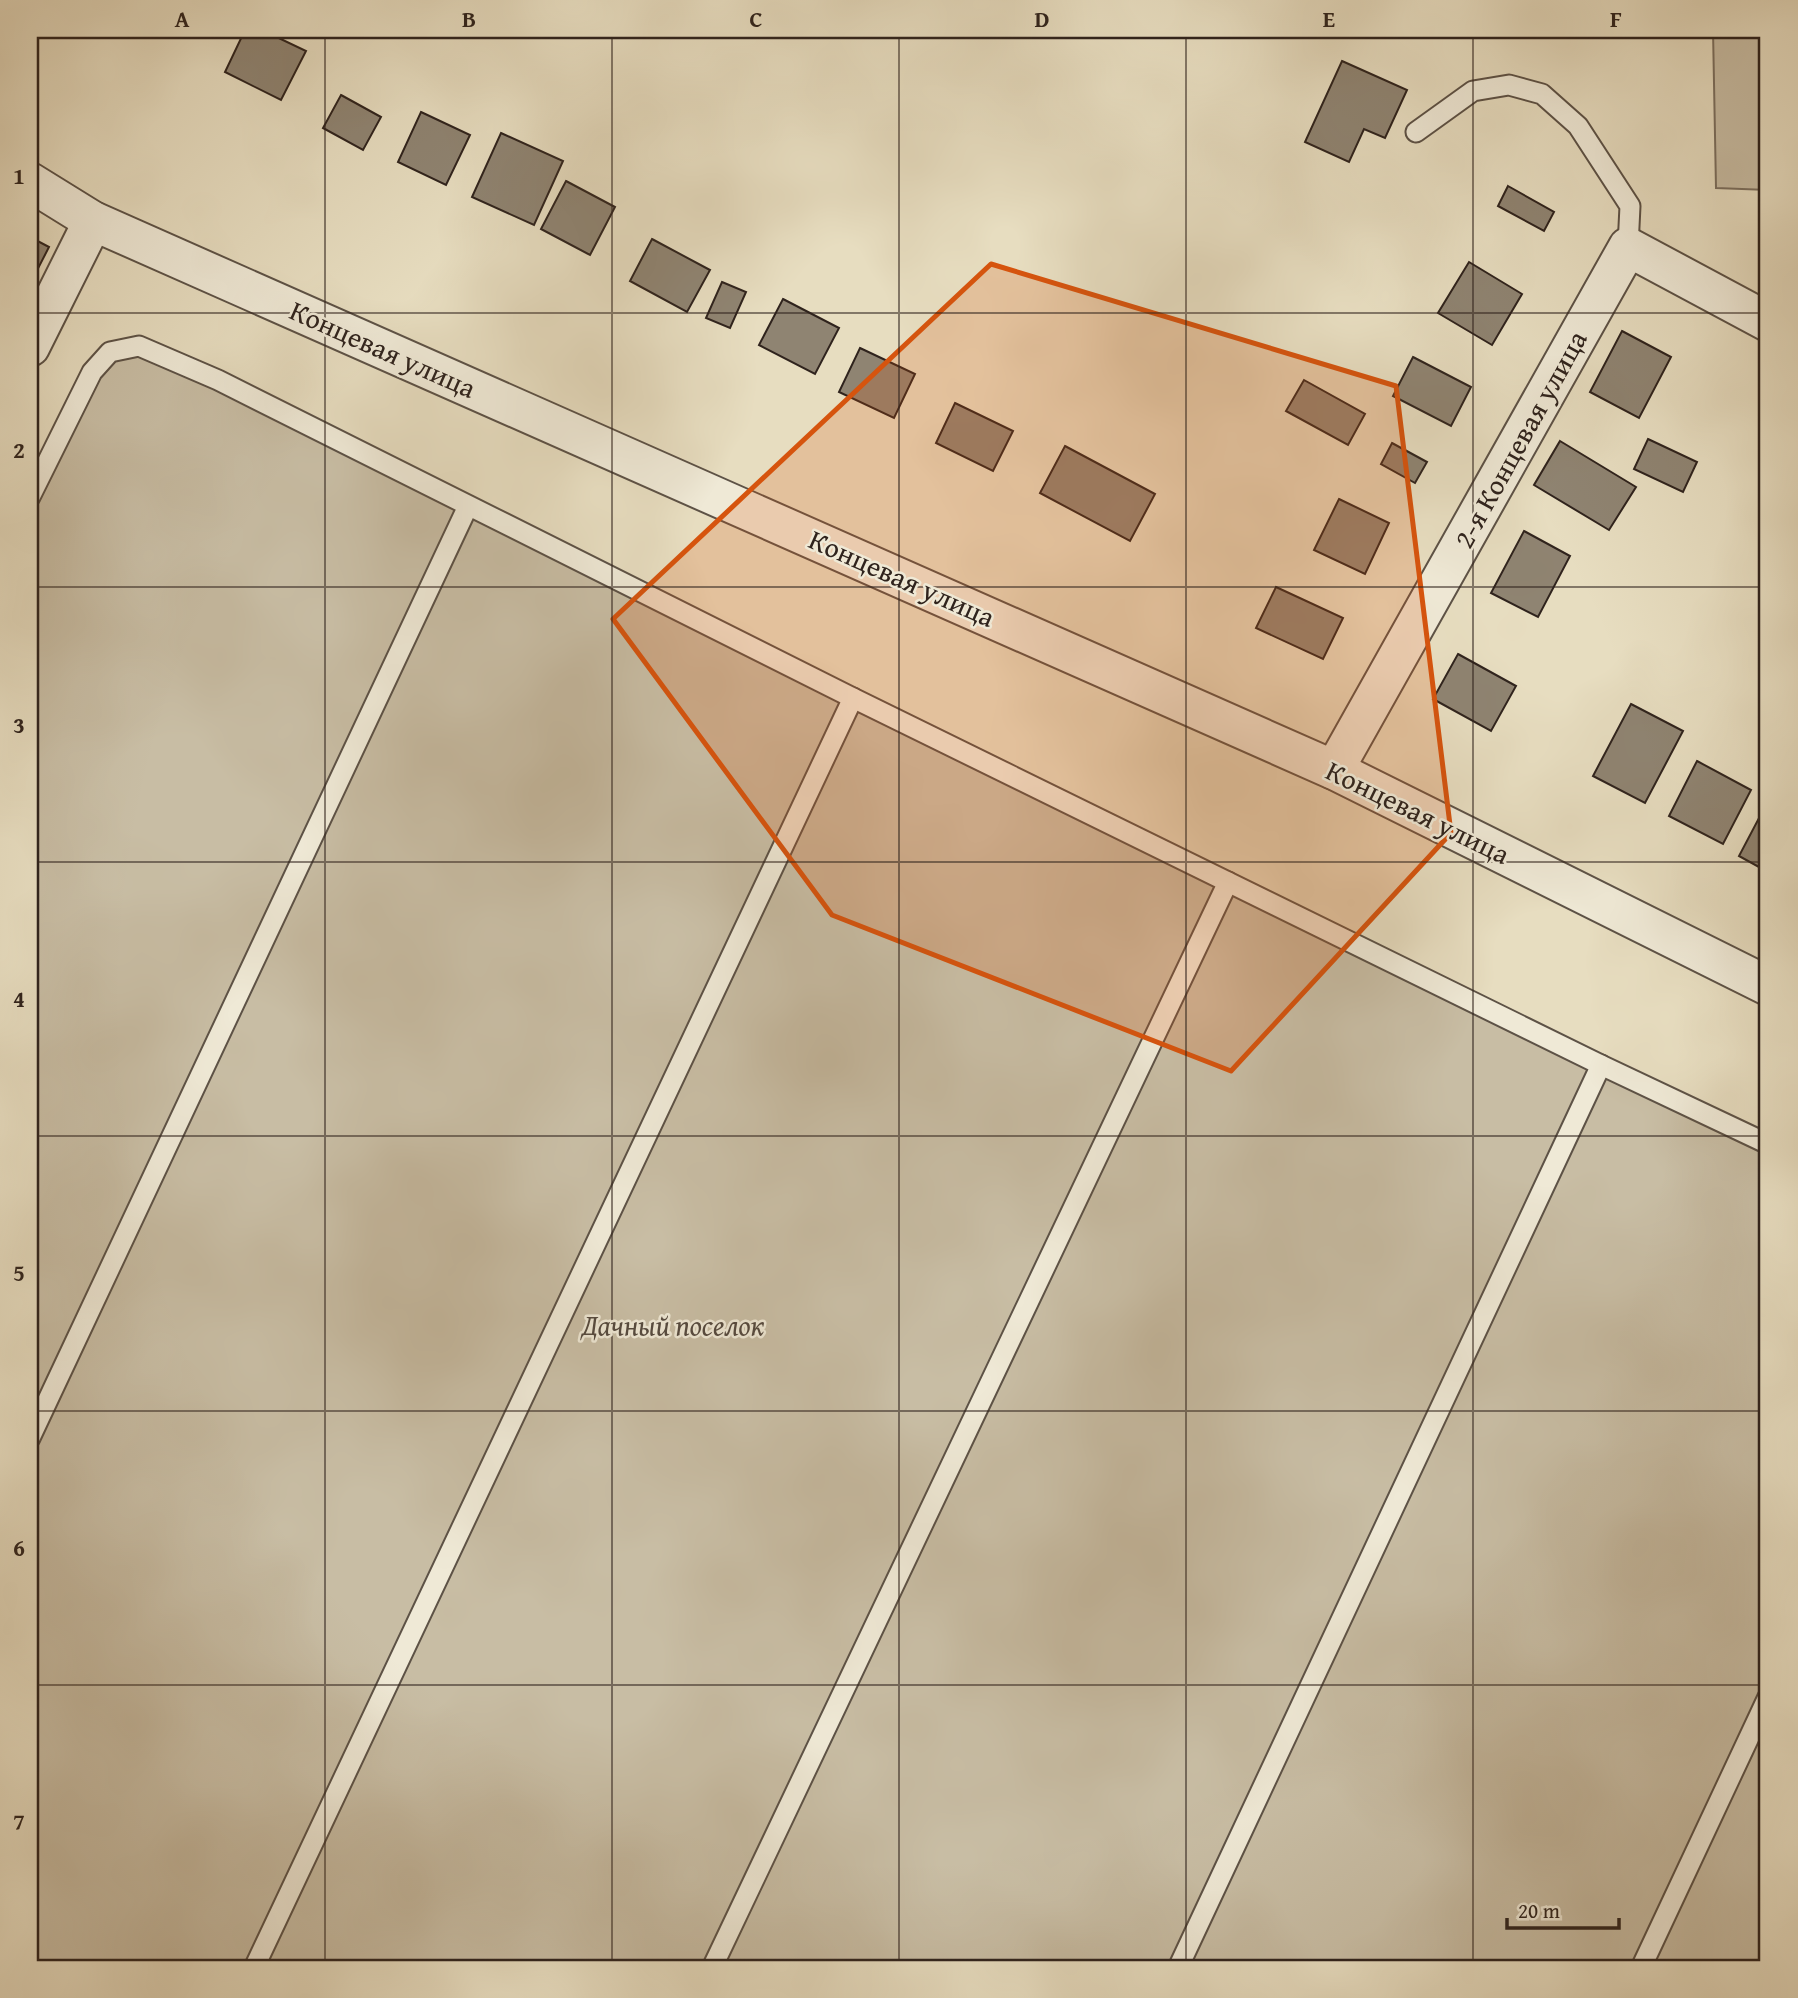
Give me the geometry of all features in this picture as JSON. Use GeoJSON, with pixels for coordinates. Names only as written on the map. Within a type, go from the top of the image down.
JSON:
{"type":"FeatureCollection","features":[{"type":"Feature","properties":{"kind":"street","name":"Концевая улица"},"geometry":{"type":"LineString","coordinates":[[30,182],[93,221],[1334,770],[1768,986]]}},
{"type":"Feature","properties":{"kind":"street"},"geometry":{"type":"LineString","coordinates":[[30,347],[93,221]]}},
{"type":"Feature","properties":{"kind":"street"},"geometry":{"type":"LineString","coordinates":[[1628,247],[1768,322]]}},
{"type":"Feature","properties":{"kind":"street","name":"2-я Концевая улица"},"geometry":{"type":"LineString","coordinates":[[1334,770],[1628,247]]}},
{"type":"Feature","properties":{"kind":"lane"},"geometry":{"type":"LineString","coordinates":[[1416,132],[1473,91],[1510,85],[1542,94],[1578,126],[1630,206],[1628,247]]}},
{"type":"Feature","properties":{"kind":"lane"},"geometry":{"type":"LineString","coordinates":[[30,497],[92,372],[110,352],[139,346],[218,380],[853,698],[1601,1065],[1768,1144]]}},
{"type":"Feature","properties":{"kind":"lane"},"geometry":{"type":"LineString","coordinates":[[30,1438],[468,506]]}},
{"type":"Feature","properties":{"kind":"lane"},"geometry":{"type":"LineString","coordinates":[[254,1968],[853,698]]}},
{"type":"Feature","properties":{"kind":"lane"},"geometry":{"type":"LineString","coordinates":[[712,1968],[1228,881]]}},
{"type":"Feature","properties":{"kind":"lane"},"geometry":{"type":"LineString","coordinates":[[1178,1968],[1601,1065]]}},
{"type":"Feature","properties":{"kind":"lane"},"geometry":{"type":"LineString","coordinates":[[1641,1968],[1768,1697]]}},
{"type":"Feature","properties":{"kind":"highlighted area"},"geometry":{"type":"Polygon","coordinates":[[[991,264],[1396,386],[1451,833],[1231,1071],[832,915],[613,619],[991,264]]]}},
{"type":"Feature","properties":{"kind":"green space"},"geometry":{"type":"Polygon","coordinates":[[[1713,30],[1768,30],[1768,190],[1716,188],[1713,30]]]}},
{"type":"Feature","properties":{"kind":"green space","name":"Дачный поселок"},"geometry":{"type":"Polygon","coordinates":[[[139,346],[1768,1144],[1768,1968],[30,1968],[30,497],[92,372],[139,346]]]}},
{"type":"Feature","properties":{"kind":"building"},"geometry":{"type":"Polygon","coordinates":[[[245,30],[262,30],[306,51],[281,100],[225,72],[245,30]]]}},
{"type":"Feature","properties":{"kind":"building"},"geometry":{"type":"Polygon","coordinates":[[[1342,61],[1407,90],[1385,138],[1364,129],[1349,162],[1305,142],[1342,61]]]}},
{"type":"Feature","properties":{"kind":"building"},"geometry":{"type":"Polygon","coordinates":[[[341,95],[381,117],[363,150],[323,128],[341,95]]]}},
{"type":"Feature","properties":{"kind":"building"},"geometry":{"type":"Polygon","coordinates":[[[421,112],[470,135],[446,185],[398,162],[421,112]]]}},
{"type":"Feature","properties":{"kind":"building"},"geometry":{"type":"Polygon","coordinates":[[[501,133],[563,161],[534,225],[472,197],[501,133]]]}},
{"type":"Feature","properties":{"kind":"building"},"geometry":{"type":"Polygon","coordinates":[[[566,181],[615,207],[590,255],[541,229],[566,181]]]}},
{"type":"Feature","properties":{"kind":"building"},"geometry":{"type":"Polygon","coordinates":[[[1508,186],[1554,212],[1544,231],[1498,206],[1508,186]]]}},
{"type":"Feature","properties":{"kind":"building"},"geometry":{"type":"Polygon","coordinates":[[[30,237],[49,247],[30,284],[30,237]]]}},
{"type":"Feature","properties":{"kind":"building"},"geometry":{"type":"Polygon","coordinates":[[[652,239],[710,270],[687,312],[630,281],[652,239]]]}},
{"type":"Feature","properties":{"kind":"building"},"geometry":{"type":"Polygon","coordinates":[[[1469,262],[1522,294],[1492,345],[1438,313],[1469,262]]]}},
{"type":"Feature","properties":{"kind":"building"},"geometry":{"type":"Polygon","coordinates":[[[722,282],[746,292],[730,328],[706,318],[722,282]]]}},
{"type":"Feature","properties":{"kind":"building"},"geometry":{"type":"Polygon","coordinates":[[[783,299],[839,328],[815,374],[759,345],[783,299]]]}},
{"type":"Feature","properties":{"kind":"building"},"geometry":{"type":"Polygon","coordinates":[[[1622,331],[1671,357],[1639,418],[1590,392],[1622,331]]]}},
{"type":"Feature","properties":{"kind":"building"},"geometry":{"type":"Polygon","coordinates":[[[860,348],[915,374],[894,418],[839,392],[860,348]]]}},
{"type":"Feature","properties":{"kind":"building"},"geometry":{"type":"Polygon","coordinates":[[[1413,357],[1471,387],[1451,426],[1393,396],[1413,357]]]}},
{"type":"Feature","properties":{"kind":"building"},"geometry":{"type":"Polygon","coordinates":[[[1304,380],[1365,414],[1348,445],[1286,411],[1304,380]]]}},
{"type":"Feature","properties":{"kind":"building"},"geometry":{"type":"Polygon","coordinates":[[[955,403],[1013,431],[993,471],[936,443],[955,403]]]}},
{"type":"Feature","properties":{"kind":"building"},"geometry":{"type":"Polygon","coordinates":[[[1648,439],[1697,462],[1683,492],[1634,469],[1648,439]]]}},
{"type":"Feature","properties":{"kind":"building"},"geometry":{"type":"Polygon","coordinates":[[[1560,441],[1636,487],[1609,530],[1534,485],[1560,441]]]}},
{"type":"Feature","properties":{"kind":"building"},"geometry":{"type":"Polygon","coordinates":[[[1392,443],[1427,462],[1415,483],[1381,464],[1392,443]]]}},
{"type":"Feature","properties":{"kind":"building"},"geometry":{"type":"Polygon","coordinates":[[[1065,446],[1155,494],[1130,541],[1040,493],[1065,446]]]}},
{"type":"Feature","properties":{"kind":"building"},"geometry":{"type":"Polygon","coordinates":[[[1339,499],[1389,523],[1365,574],[1314,550],[1339,499]]]}},
{"type":"Feature","properties":{"kind":"building"},"geometry":{"type":"Polygon","coordinates":[[[1524,531],[1570,556],[1538,617],[1491,593],[1524,531]]]}},
{"type":"Feature","properties":{"kind":"building"},"geometry":{"type":"Polygon","coordinates":[[[1276,587],[1343,618],[1323,659],[1256,628],[1276,587]]]}},
{"type":"Feature","properties":{"kind":"building"},"geometry":{"type":"Polygon","coordinates":[[[1458,654],[1516,686],[1491,731],[1433,699],[1458,654]]]}},
{"type":"Feature","properties":{"kind":"building"},"geometry":{"type":"Polygon","coordinates":[[[1631,704],[1683,731],[1645,803],[1593,776],[1631,704]]]}},
{"type":"Feature","properties":{"kind":"building"},"geometry":{"type":"Polygon","coordinates":[[[1697,761],[1751,790],[1723,844],[1669,816],[1697,761]]]}},
{"type":"Feature","properties":{"kind":"building"},"geometry":{"type":"Polygon","coordinates":[[[1768,801],[1768,872],[1739,856],[1768,801]]]}}]}
